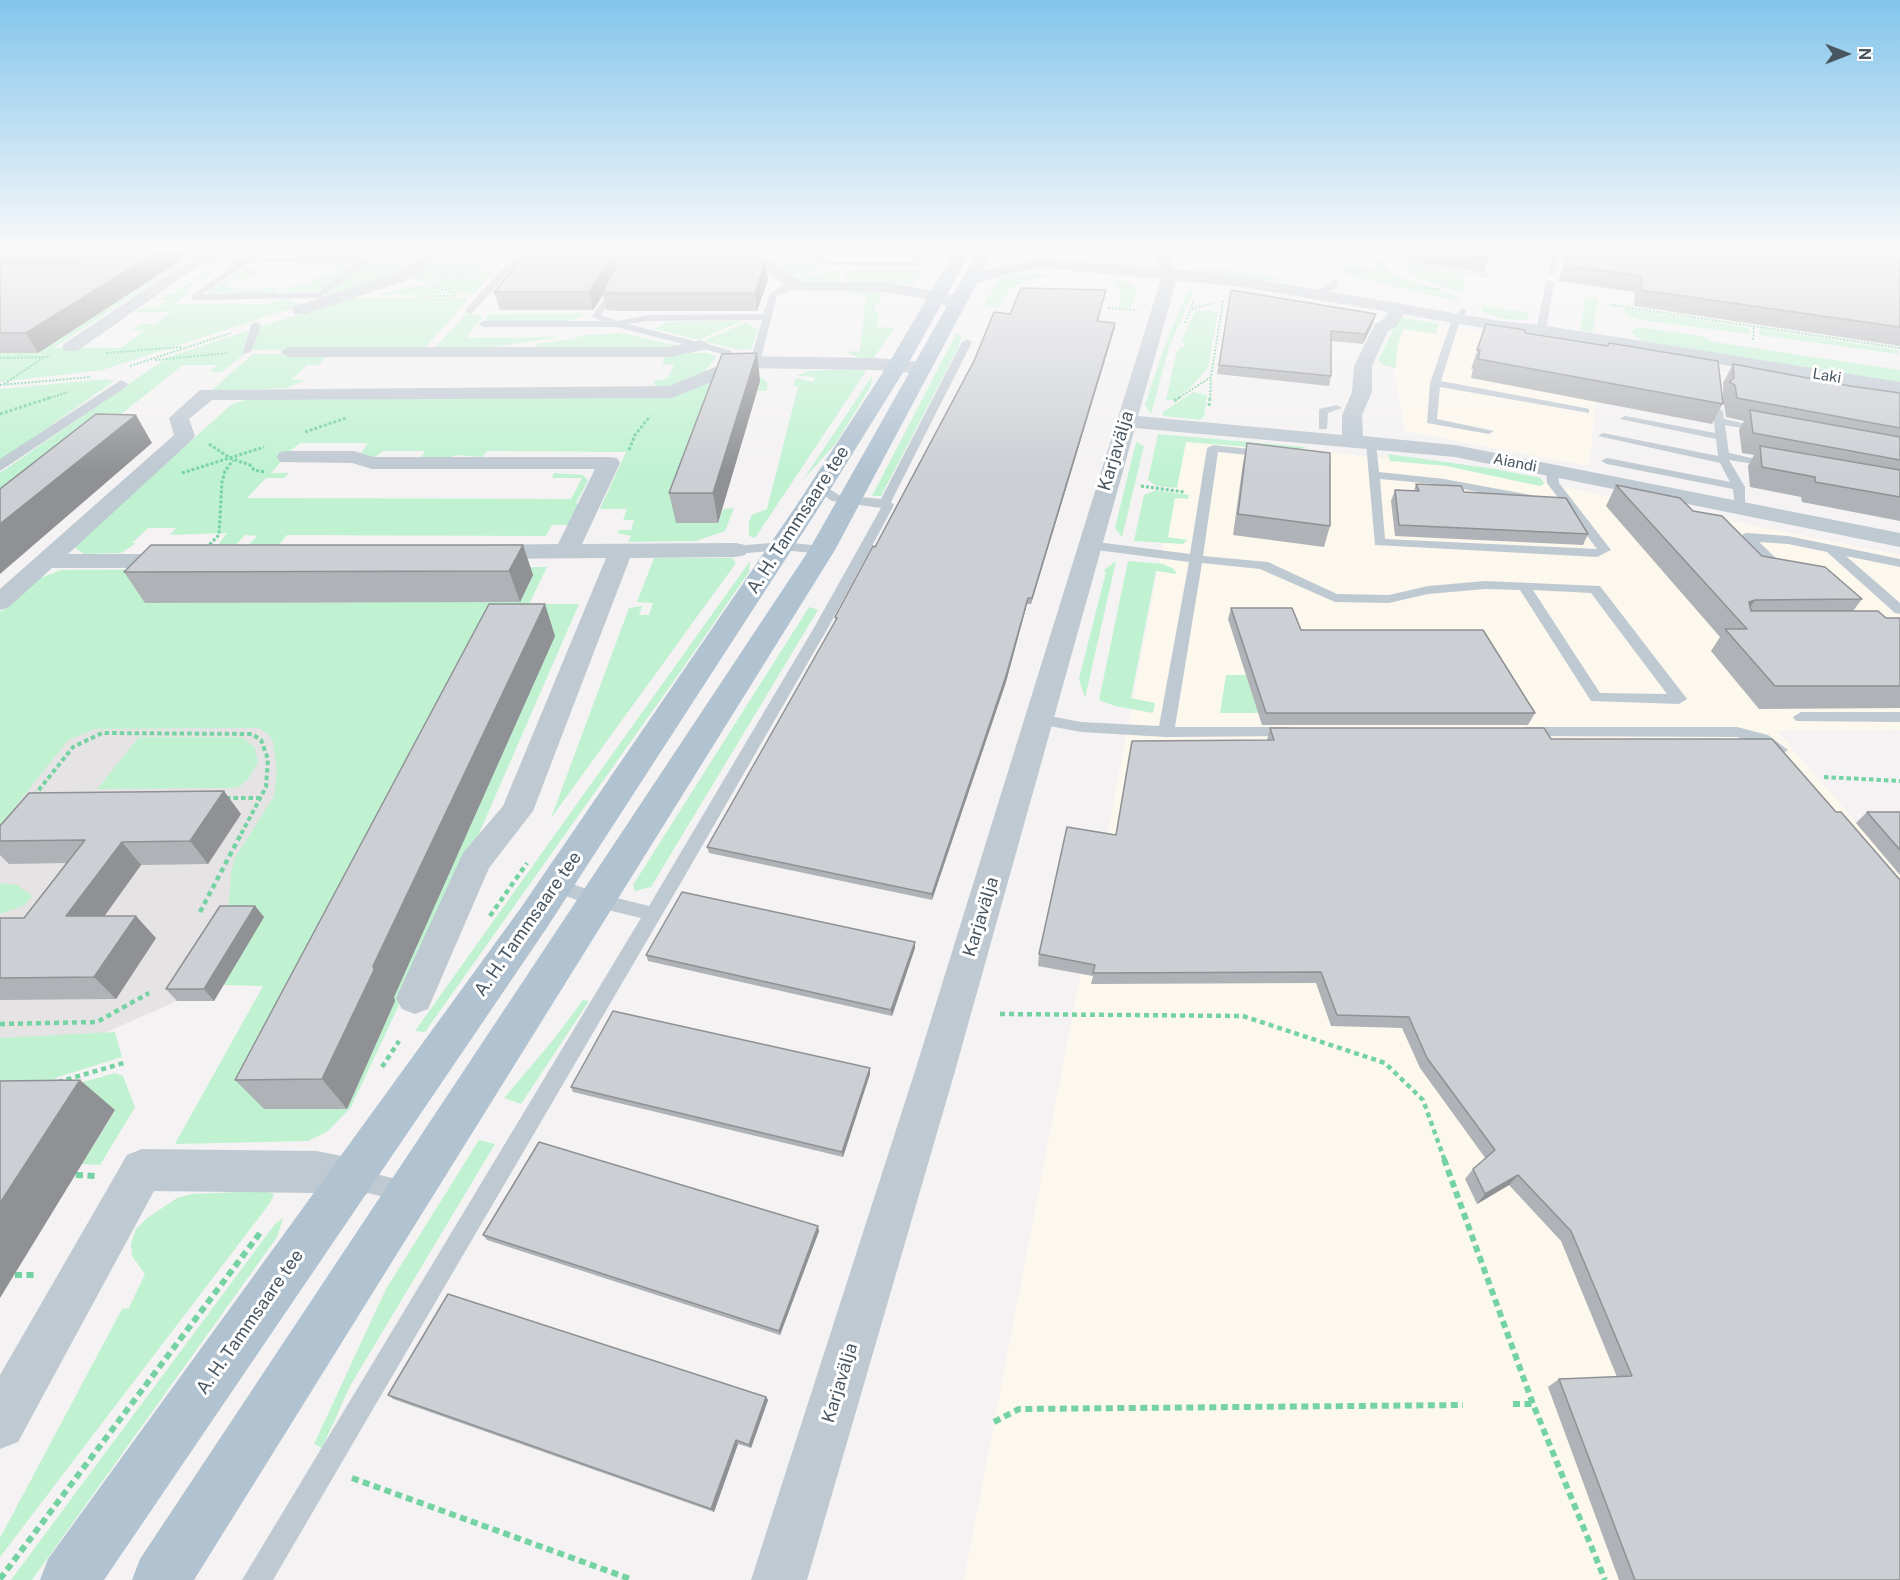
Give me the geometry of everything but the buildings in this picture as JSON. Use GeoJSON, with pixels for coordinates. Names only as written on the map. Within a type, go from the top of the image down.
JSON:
{"type":"FeatureCollection","features":[{"type":"Feature","properties":{"kind":"main road","name":"A. H. Tammsaare tee"},"geometry":{"type":"LineString","coordinates":[[69,1580],[352,1179],[555,885],[782,546],[921,325]]}},
{"type":"Feature","properties":{"kind":"main road","name":"A. H. Tammsaare tee"},"geometry":{"type":"LineString","coordinates":[[161,1580],[599,901],[822,550],[947,325]]}},
{"type":"Feature","properties":{"kind":"street"},"geometry":{"type":"LineString","coordinates":[[71,347],[104,325]]}},
{"type":"Feature","properties":{"kind":"street","name":"Karjavälja"},"geometry":{"type":"LineString","coordinates":[[779,1580],[939,1060],[1154,325]]}},
{"type":"Feature","properties":{"kind":"street"},"geometry":{"type":"LineString","coordinates":[[1362,442],[1352,415],[1346,409],[1362,392],[1363,368],[1382,328],[1387,325]]}},
{"type":"Feature","properties":{"kind":"street","name":"Laki"},"geometry":{"type":"LineString","coordinates":[[1513,325],[1714,363],[1900,388]]}},
{"type":"Feature","properties":{"kind":"street"},"geometry":{"type":"LineString","coordinates":[[289,352],[670,352],[701,345]]}},
{"type":"Feature","properties":{"kind":"street"},"geometry":{"type":"LineString","coordinates":[[0,602],[185,436],[179,418],[207,394],[672,392],[749,362],[924,368]]}},
{"type":"Feature","properties":{"kind":"street"},"geometry":{"type":"LineString","coordinates":[[0,466],[121,384]]}},
{"type":"Feature","properties":{"kind":"street","name":"Aiandi"},"geometry":{"type":"LineString","coordinates":[[1125,421],[1455,451],[1552,470],[1740,497],[1900,540]]}},
{"type":"Feature","properties":{"kind":"street"},"geometry":{"type":"LineString","coordinates":[[278,458],[354,457],[372,463],[609,463],[567,551]]}},
{"type":"Feature","properties":{"kind":"street"},"geometry":{"type":"LineString","coordinates":[[461,552],[736,550]]}},
{"type":"Feature","properties":{"kind":"street"},"geometry":{"type":"LineString","coordinates":[[415,998],[475,862],[517,811],[621,551]]}},
{"type":"Feature","properties":{"kind":"street"},"geometry":{"type":"LineString","coordinates":[[47,561],[141,561],[200,554]]}},
{"type":"Feature","properties":{"kind":"street"},"geometry":{"type":"LineString","coordinates":[[0,1424],[142,1170],[316,1172],[352,1179]]}},
{"type":"Feature","properties":{"kind":"lane"},"geometry":{"type":"LineString","coordinates":[[246,352],[256,325]]}},
{"type":"Feature","properties":{"kind":"lane"},"geometry":{"type":"LineString","coordinates":[[619,325],[726,352],[749,362],[764,325]]}},
{"type":"Feature","properties":{"kind":"lane"},"geometry":{"type":"LineString","coordinates":[[1456,325],[1435,383],[1431,421],[1489,431]]}},
{"type":"Feature","properties":{"kind":"lane"},"geometry":{"type":"LineString","coordinates":[[1541,330],[1542,325]]}},
{"type":"Feature","properties":{"kind":"lane"},"geometry":{"type":"LineString","coordinates":[[880,504],[886,501],[892,491],[967,342]]}},
{"type":"Feature","properties":{"kind":"lane"},"geometry":{"type":"LineString","coordinates":[[1435,383],[1585,411]]}},
{"type":"Feature","properties":{"kind":"lane"},"geometry":{"type":"LineString","coordinates":[[1318,439],[1323,411],[1346,409],[1338,395]]}},
{"type":"Feature","properties":{"kind":"lane"},"geometry":{"type":"LineString","coordinates":[[1717,404],[1723,458],[1740,497]]}},
{"type":"Feature","properties":{"kind":"lane"},"geometry":{"type":"LineString","coordinates":[[1625,419],[1720,437]]}},
{"type":"Feature","properties":{"kind":"lane"},"geometry":{"type":"LineString","coordinates":[[1718,421],[1775,431]]}},
{"type":"Feature","properties":{"kind":"lane"},"geometry":{"type":"LineString","coordinates":[[1603,436],[1723,458],[1789,467]]}},
{"type":"Feature","properties":{"kind":"lane"},"geometry":{"type":"LineString","coordinates":[[1362,442],[1374,475],[1378,542],[1597,553],[1605,550],[1555,499],[1444,482],[1374,475]]}},
{"type":"Feature","properties":{"kind":"lane"},"geometry":{"type":"LineString","coordinates":[[1166,732],[1213,448],[1284,455]]}},
{"type":"Feature","properties":{"kind":"lane"},"geometry":{"type":"LineString","coordinates":[[1607,461],[1740,497]]}},
{"type":"Feature","properties":{"kind":"lane"},"geometry":{"type":"LineString","coordinates":[[1552,470],[1555,499]]}},
{"type":"Feature","properties":{"kind":"lane"},"geometry":{"type":"LineString","coordinates":[[257,1580],[827,618],[888,505],[850,502],[826,492],[823,482]]}},
{"type":"Feature","properties":{"kind":"lane"},"geometry":{"type":"LineString","coordinates":[[1802,574],[1773,563],[1747,537],[1788,540],[1900,563]]}},
{"type":"Feature","properties":{"kind":"lane"},"geometry":{"type":"LineString","coordinates":[[1089,545],[1263,565],[1335,598],[1389,599],[1428,590],[1485,585],[1524,586],[1595,589],[1679,699],[1596,698],[1524,586]]}},
{"type":"Feature","properties":{"kind":"lane"},"geometry":{"type":"LineString","coordinates":[[736,550],[782,546],[822,550]]}},
{"type":"Feature","properties":{"kind":"lane"},"geometry":{"type":"LineString","coordinates":[[1830,549],[1900,610]]}},
{"type":"Feature","properties":{"kind":"lane"},"geometry":{"type":"LineString","coordinates":[[1801,717],[1900,717]]}},
{"type":"Feature","properties":{"kind":"lane"},"geometry":{"type":"LineString","coordinates":[[1039,719],[1081,727],[1166,732],[1309,732]]}},
{"type":"Feature","properties":{"kind":"lane"},"geometry":{"type":"LineString","coordinates":[[1511,732],[1737,732],[1762,739],[1784,753],[1791,761]]}},
{"type":"Feature","properties":{"kind":"lane"},"geometry":{"type":"LineString","coordinates":[[555,885],[599,901],[653,914]]}},
{"type":"Feature","properties":{"kind":"lane"},"geometry":{"type":"LineString","coordinates":[[352,1179],[411,1193]]}},
{"type":"Feature","properties":{"kind":"path"},"geometry":{"type":"LineString","coordinates":[[126,368],[256,325]]}},
{"type":"Feature","properties":{"kind":"path"},"geometry":{"type":"LineString","coordinates":[[1182,330],[1184,325]]}},
{"type":"Feature","properties":{"kind":"path"},"geometry":{"type":"LineString","coordinates":[[1208,410],[1219,325]]}},
{"type":"Feature","properties":{"kind":"path"},"geometry":{"type":"LineString","coordinates":[[1739,325],[1900,348]]}},
{"type":"Feature","properties":{"kind":"path"},"geometry":{"type":"LineString","coordinates":[[1754,327],[1754,340]]}},
{"type":"Feature","properties":{"kind":"path"},"geometry":{"type":"LineString","coordinates":[[99,353],[190,346]]}},
{"type":"Feature","properties":{"kind":"path"},"geometry":{"type":"LineString","coordinates":[[2,385],[51,352]]}},
{"type":"Feature","properties":{"kind":"path"},"geometry":{"type":"LineString","coordinates":[[145,361],[246,352]]}},
{"type":"Feature","properties":{"kind":"path"},"geometry":{"type":"LineString","coordinates":[[0,358],[56,356]]}},
{"type":"Feature","properties":{"kind":"path"},"geometry":{"type":"LineString","coordinates":[[2,385],[93,377]]}},
{"type":"Feature","properties":{"kind":"path"},"geometry":{"type":"LineString","coordinates":[[1167,406],[1211,377]]}},
{"type":"Feature","properties":{"kind":"path"},"geometry":{"type":"LineString","coordinates":[[0,414],[75,390]]}},
{"type":"Feature","properties":{"kind":"path"},"geometry":{"type":"LineString","coordinates":[[609,463],[625,459],[635,435],[664,396],[672,392]]}},
{"type":"Feature","properties":{"kind":"path"},"geometry":{"type":"LineString","coordinates":[[299,435],[352,416]]}},
{"type":"Feature","properties":{"kind":"path"},"geometry":{"type":"LineString","coordinates":[[233,459],[250,465],[254,470],[278,458]]}},
{"type":"Feature","properties":{"kind":"path"},"geometry":{"type":"LineString","coordinates":[[233,459],[278,458]]}},
{"type":"Feature","properties":{"kind":"path"},"geometry":{"type":"LineString","coordinates":[[200,554],[219,535],[222,482],[225,471],[233,459]]}},
{"type":"Feature","properties":{"kind":"path"},"geometry":{"type":"LineString","coordinates":[[1141,486],[1205,495]]}},
{"type":"Feature","properties":{"kind":"path"},"geometry":{"type":"LineString","coordinates":[[44,798],[33,798],[73,747],[102,733],[234,732],[252,734],[261,740],[268,759],[266,788],[200,912]]}},
{"type":"Feature","properties":{"kind":"path"},"geometry":{"type":"LineString","coordinates":[[1824,777],[1900,781]]}},
{"type":"Feature","properties":{"kind":"path"},"geometry":{"type":"LineString","coordinates":[[215,798],[261,798]]}},
{"type":"Feature","properties":{"kind":"path"},"geometry":{"type":"LineString","coordinates":[[0,1024],[97,1022],[149,993]]}},
{"type":"Feature","properties":{"kind":"path"},"geometry":{"type":"LineString","coordinates":[[1000,1014],[1243,1016],[1385,1063],[1423,1100],[1533,1404],[1605,1580]]}},
{"type":"Feature","properties":{"kind":"path"},"geometry":{"type":"LineString","coordinates":[[54,1084],[127,1062]]}},
{"type":"Feature","properties":{"kind":"path"},"geometry":{"type":"LineString","coordinates":[[76,1175],[100,1176]]}},
{"type":"Feature","properties":{"kind":"path"},"geometry":{"type":"LineString","coordinates":[[0,1579],[263,1229]]}},
{"type":"Feature","properties":{"kind":"path"},"geometry":{"type":"LineString","coordinates":[[15,1275],[40,1275]]}},
{"type":"Feature","properties":{"kind":"path"},"geometry":{"type":"LineString","coordinates":[[1513,1404],[1533,1404]]}},
{"type":"Feature","properties":{"kind":"path"},"geometry":{"type":"LineString","coordinates":[[994,1422],[1019,1409],[1463,1405]]}},
{"type":"Feature","properties":{"kind":"path"},"geometry":{"type":"LineString","coordinates":[[326,1464],[344,1476],[633,1580]]}},
{"type":"Feature","properties":{"kind":"shaded area"},"geometry":{"type":"Polygon","coordinates":[[[1398,325],[1432,325],[1601,350],[1589,466],[1405,431],[1390,347],[1398,325]]]}},
{"type":"Feature","properties":{"kind":"shaded area"},"geometry":{"type":"Polygon","coordinates":[[[1183,440],[1443,463],[1900,555],[1900,730],[1777,731],[1900,873],[1900,1580],[964,1580],[1183,440]]]}},
{"type":"Feature","properties":{"kind":"shaded area"},"geometry":{"type":"Polygon","coordinates":[[[411,629],[264,917],[214,1001],[177,1001],[0,1079],[0,681],[411,629]]]}},
{"type":"Feature","properties":{"kind":"green space"},"geometry":{"type":"Polygon","coordinates":[[[0,325],[89,325],[54,348],[120,348],[144,331],[132,330],[140,325],[241,325],[102,370],[0,382],[0,325]]]}},
{"type":"Feature","properties":{"kind":"green space"},"geometry":{"type":"Polygon","coordinates":[[[266,325],[445,325],[424,349],[250,350],[221,372],[209,372],[217,365],[183,365],[86,442],[0,536],[0,473],[168,357],[266,325]]]}},
{"type":"Feature","properties":{"kind":"green space"},"geometry":{"type":"Polygon","coordinates":[[[456,325],[476,325],[466,338],[560,337],[479,349],[434,349],[456,325]]]}},
{"type":"Feature","properties":{"kind":"green space"},"geometry":{"type":"Polygon","coordinates":[[[663,325],[733,325],[699,340],[655,329],[663,325]]]}},
{"type":"Feature","properties":{"kind":"green space"},"geometry":{"type":"Polygon","coordinates":[[[741,325],[751,325],[758,330],[751,349],[740,350],[704,341],[741,325]]]}},
{"type":"Feature","properties":{"kind":"green space"},"geometry":{"type":"Polygon","coordinates":[[[863,325],[894,328],[873,359],[860,358],[846,352],[860,351],[863,325]]]}},
{"type":"Feature","properties":{"kind":"green space"},"geometry":{"type":"Polygon","coordinates":[[[1174,325],[1179,325],[1169,348],[1151,414],[1145,405],[1174,325]]]}},
{"type":"Feature","properties":{"kind":"green space"},"geometry":{"type":"Polygon","coordinates":[[[1189,325],[1216,325],[1208,368],[1190,388],[1173,400],[1166,400],[1176,355],[1180,347],[1184,347],[1185,343],[1181,342],[1189,325]]]}},
{"type":"Feature","properties":{"kind":"green space"},"geometry":{"type":"Polygon","coordinates":[[[1396,325],[1439,325],[1436,334],[1403,329],[1397,349],[1396,368],[1383,365],[1378,360],[1396,325]]]}},
{"type":"Feature","properties":{"kind":"green space"},"geometry":{"type":"Polygon","coordinates":[[[1581,325],[1594,325],[1593,332],[1580,330],[1581,325]]]}},
{"type":"Feature","properties":{"kind":"green space"},"geometry":{"type":"Polygon","coordinates":[[[1677,325],[1729,325],[1749,328],[1749,334],[1677,325]]]}},
{"type":"Feature","properties":{"kind":"green space"},"geometry":{"type":"Polygon","coordinates":[[[1638,327],[1701,336],[1714,342],[1900,370],[1900,383],[1644,342],[1633,334],[1632,330],[1638,327]]]}},
{"type":"Feature","properties":{"kind":"green space"},"geometry":{"type":"Polygon","coordinates":[[[1759,329],[1899,351],[1898,354],[1759,335],[1759,329]]]}},
{"type":"Feature","properties":{"kind":"green space"},"geometry":{"type":"Polygon","coordinates":[[[623,333],[678,346],[674,349],[533,350],[538,344],[574,339],[581,335],[623,333]]]}},
{"type":"Feature","properties":{"kind":"green space"},"geometry":{"type":"Polygon","coordinates":[[[956,334],[962,335],[958,348],[881,496],[872,496],[956,334]]]}},
{"type":"Feature","properties":{"kind":"green space"},"geometry":{"type":"Polygon","coordinates":[[[667,353],[708,353],[716,357],[703,373],[675,385],[656,388],[654,380],[667,379],[674,365],[662,364],[667,353]]]}},
{"type":"Feature","properties":{"kind":"green space"},"geometry":{"type":"Polygon","coordinates":[[[253,354],[329,354],[318,365],[307,365],[291,380],[305,380],[287,388],[211,391],[253,354]]]}},
{"type":"Feature","properties":{"kind":"green space"},"geometry":{"type":"Polygon","coordinates":[[[854,369],[866,371],[755,538],[749,536],[749,522],[752,515],[767,509],[798,387],[793,386],[796,378],[813,382],[815,377],[796,376],[808,371],[854,369]]]}},
{"type":"Feature","properties":{"kind":"green space"},"geometry":{"type":"Polygon","coordinates":[[[726,376],[757,376],[763,378],[768,384],[766,391],[758,391],[760,381],[676,523],[718,523],[723,509],[734,508],[725,531],[696,541],[628,542],[631,536],[617,533],[619,530],[631,530],[634,520],[623,520],[627,509],[600,509],[626,452],[487,451],[482,457],[457,455],[445,459],[421,458],[425,451],[383,451],[374,458],[361,453],[368,443],[300,443],[279,460],[281,462],[271,473],[289,473],[284,478],[266,478],[247,498],[571,499],[582,478],[552,478],[554,473],[583,475],[588,481],[576,503],[581,504],[571,525],[552,525],[546,536],[287,535],[278,546],[248,546],[257,536],[245,535],[235,546],[217,546],[227,533],[170,535],[176,528],[148,528],[132,543],[136,543],[121,553],[84,554],[75,548],[77,543],[232,404],[249,399],[672,396],[726,376]]]}},
{"type":"Feature","properties":{"kind":"green space"},"geometry":{"type":"Polygon","coordinates":[[[872,376],[871,386],[836,443],[803,480],[872,376]]]}},
{"type":"Feature","properties":{"kind":"green space"},"geometry":{"type":"Polygon","coordinates":[[[106,379],[114,381],[0,461],[0,389],[106,379]]]}},
{"type":"Feature","properties":{"kind":"green space"},"geometry":{"type":"Polygon","coordinates":[[[1193,392],[1207,395],[1204,416],[1200,420],[1163,416],[1163,412],[1193,392]]]}},
{"type":"Feature","properties":{"kind":"green space"},"geometry":{"type":"Polygon","coordinates":[[[1158,434],[1306,447],[1298,451],[1186,442],[1177,488],[1156,486],[1148,480],[1158,434]]]}},
{"type":"Feature","properties":{"kind":"green space"},"geometry":{"type":"Polygon","coordinates":[[[1136,442],[1144,446],[1122,537],[1115,528],[1136,442]]]}},
{"type":"Feature","properties":{"kind":"green space"},"geometry":{"type":"Polygon","coordinates":[[[1388,454],[1495,469],[1541,478],[1544,484],[1540,486],[1446,466],[1390,461],[1388,454]]]}},
{"type":"Feature","properties":{"kind":"green space"},"geometry":{"type":"Polygon","coordinates":[[[1156,490],[1189,495],[1188,499],[1175,498],[1168,537],[1187,540],[1183,544],[1134,541],[1144,495],[1156,490]]]}},
{"type":"Feature","properties":{"kind":"green space"},"geometry":{"type":"Polygon","coordinates":[[[654,558],[732,558],[736,563],[551,818],[629,608],[642,606],[639,615],[649,615],[653,603],[637,602],[654,558]]]}},
{"type":"Feature","properties":{"kind":"green space"},"geometry":{"type":"Polygon","coordinates":[[[750,561],[749,572],[683,668],[425,1032],[415,1031],[750,561]]]}},
{"type":"Feature","properties":{"kind":"green space"},"geometry":{"type":"Polygon","coordinates":[[[1116,561],[1085,698],[1079,679],[1106,572],[1103,571],[1116,561]]]}},
{"type":"Feature","properties":{"kind":"green space"},"geometry":{"type":"Polygon","coordinates":[[[1128,561],[1163,564],[1174,569],[1177,574],[1156,571],[1131,698],[1155,703],[1153,713],[1115,706],[1099,700],[1128,561]]]}},
{"type":"Feature","properties":{"kind":"green space"},"geometry":{"type":"Polygon","coordinates":[[[547,567],[529,604],[579,604],[471,852],[351,1107],[328,1131],[308,1141],[175,1144],[263,986],[223,985],[231,873],[235,858],[274,796],[277,770],[273,742],[268,734],[259,728],[95,729],[68,740],[0,826],[0,612],[36,580],[61,570],[547,567]]]}},
{"type":"Feature","properties":{"kind":"green space"},"geometry":{"type":"Polygon","coordinates":[[[809,607],[818,610],[651,887],[635,891],[633,885],[809,607]]]}},
{"type":"Feature","properties":{"kind":"green space"},"geometry":{"type":"Polygon","coordinates":[[[1226,675],[1246,675],[1258,713],[1220,713],[1226,675]]]}},
{"type":"Feature","properties":{"kind":"green space"},"geometry":{"type":"Polygon","coordinates":[[[139,737],[242,737],[255,748],[258,762],[248,779],[240,786],[231,788],[97,789],[139,737]]]}},
{"type":"Feature","properties":{"kind":"green space"},"geometry":{"type":"Polygon","coordinates":[[[0,883],[17,885],[32,896],[25,905],[0,914],[0,883]]]}},
{"type":"Feature","properties":{"kind":"green space"},"geometry":{"type":"Polygon","coordinates":[[[583,1000],[589,1001],[521,1104],[504,1098],[554,1039],[583,1000]]]}},
{"type":"Feature","properties":{"kind":"green space"},"geometry":{"type":"Polygon","coordinates":[[[115,1032],[122,1057],[58,1077],[0,1110],[0,1038],[115,1032]]]}},
{"type":"Feature","properties":{"kind":"green space"},"geometry":{"type":"Polygon","coordinates":[[[115,1073],[123,1076],[135,1107],[100,1165],[82,1164],[115,1111],[58,1089],[115,1073]]]}},
{"type":"Feature","properties":{"kind":"green space"},"geometry":{"type":"Polygon","coordinates":[[[479,1140],[495,1144],[350,1386],[322,1448],[314,1444],[386,1289],[479,1140]]]}},
{"type":"Feature","properties":{"kind":"green space"},"geometry":{"type":"Polygon","coordinates":[[[264,1191],[274,1194],[270,1203],[0,1557],[0,1538],[122,1309],[129,1308],[145,1274],[132,1256],[131,1244],[136,1229],[146,1219],[177,1198],[192,1194],[264,1191]]]}},
{"type":"Feature","properties":{"kind":"green space"},"geometry":{"type":"Polygon","coordinates":[[[283,1218],[277,1237],[32,1580],[11,1580],[275,1224],[283,1218]]]}}]}
